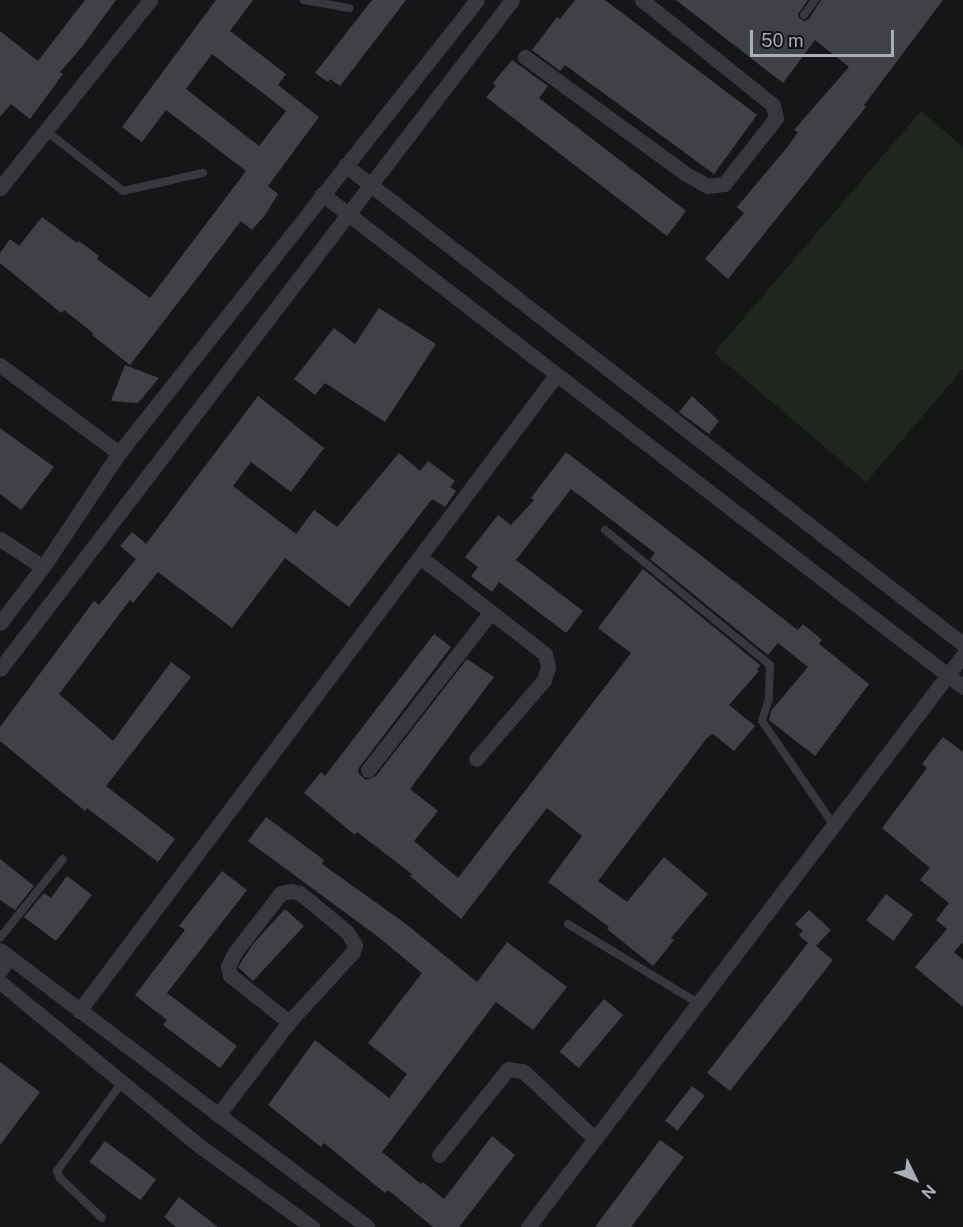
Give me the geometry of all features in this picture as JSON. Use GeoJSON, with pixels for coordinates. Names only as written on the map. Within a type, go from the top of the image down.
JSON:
{"type":"FeatureCollection","features":[{"type":"Feature","properties":{"kind":"street"},"geometry":{"type":"LineString","coordinates":[[0,188],[150,0]]}},
{"type":"Feature","properties":{"kind":"street"},"geometry":{"type":"LineString","coordinates":[[0,623],[43,567],[119,453],[477,0]]}},
{"type":"Feature","properties":{"kind":"street"},"geometry":{"type":"LineString","coordinates":[[0,669],[351,215],[513,0]]}},
{"type":"Feature","properties":{"kind":"street"},"geometry":{"type":"LineString","coordinates":[[525,57],[687,174],[708,186],[724,184],[776,118],[773,105],[642,0]]}},
{"type":"Feature","properties":{"kind":"street"},"geometry":{"type":"LineString","coordinates":[[345,165],[963,644]]}},
{"type":"Feature","properties":{"kind":"street"},"geometry":{"type":"LineString","coordinates":[[322,194],[963,687]]}},
{"type":"Feature","properties":{"kind":"street"},"geometry":{"type":"LineString","coordinates":[[0,365],[119,453]]}},
{"type":"Feature","properties":{"kind":"street"},"geometry":{"type":"LineString","coordinates":[[79,1011],[556,375]]}},
{"type":"Feature","properties":{"kind":"street"},"geometry":{"type":"LineString","coordinates":[[0,540],[43,567]]}},
{"type":"Feature","properties":{"kind":"street"},"geometry":{"type":"LineString","coordinates":[[420,557],[545,654],[548,667],[544,680],[476,759]]}},
{"type":"Feature","properties":{"kind":"street"},"geometry":{"type":"LineString","coordinates":[[368,770],[491,612]]}},
{"type":"Feature","properties":{"kind":"street"},"geometry":{"type":"LineString","coordinates":[[528,1227],[946,674],[963,655]]}},
{"type":"Feature","properties":{"kind":"street"},"geometry":{"type":"LineString","coordinates":[[218,1115],[289,1022],[353,952],[356,945],[347,932],[300,893],[291,891],[281,893],[235,952],[228,966],[231,975],[289,1022]]}},
{"type":"Feature","properties":{"kind":"street"},"geometry":{"type":"LineString","coordinates":[[0,971],[5,954],[367,1227]]}},
{"type":"Feature","properties":{"kind":"street"},"geometry":{"type":"LineString","coordinates":[[0,982],[201,1147],[312,1227]]}},
{"type":"Feature","properties":{"kind":"street"},"geometry":{"type":"LineString","coordinates":[[439,1155],[508,1069],[523,1071],[594,1138]]}},
{"type":"Feature","properties":{"kind":"lane"},"geometry":{"type":"LineString","coordinates":[[304,0],[349,8]]}},
{"type":"Feature","properties":{"kind":"lane"},"geometry":{"type":"LineString","coordinates":[[804,15],[815,0]]}},
{"type":"Feature","properties":{"kind":"lane"},"geometry":{"type":"LineString","coordinates":[[45,130],[123,191],[203,173]]}},
{"type":"Feature","properties":{"kind":"lane"},"geometry":{"type":"LineString","coordinates":[[605,530],[770,665],[769,699],[762,721],[833,824]]}},
{"type":"Feature","properties":{"kind":"lane"},"geometry":{"type":"LineString","coordinates":[[0,938],[63,859]]}},
{"type":"Feature","properties":{"kind":"lane"},"geometry":{"type":"LineString","coordinates":[[568,924],[698,1003]]}},
{"type":"Feature","properties":{"kind":"lane"},"geometry":{"type":"LineString","coordinates":[[102,1218],[60,1178],[57,1171],[123,1081]]}},
{"type":"Feature","properties":{"kind":"shaded area"},"geometry":{"type":"Polygon","coordinates":[[[921,111],[963,147],[963,369],[866,482],[714,353],[921,111]]]}},
{"type":"Feature","properties":{"kind":"building"},"geometry":{"type":"Polygon","coordinates":[[[85,0],[116,0],[81,48],[60,72],[63,74],[30,119],[11,104],[0,117],[0,31],[38,61],[85,0]]]}},
{"type":"Feature","properties":{"kind":"building"},"geometry":{"type":"Polygon","coordinates":[[[216,0],[253,0],[230,31],[286,74],[278,85],[319,117],[268,186],[278,194],[265,215],[252,230],[241,221],[130,365],[64,310],[61,313],[0,263],[0,253],[10,239],[19,246],[42,217],[99,256],[97,259],[150,298],[246,171],[166,110],[142,142],[122,127],[216,0]],[[212,54],[186,89],[259,146],[286,111],[212,54]]]}},
{"type":"Feature","properties":{"kind":"building"},"geometry":{"type":"Polygon","coordinates":[[[372,0],[406,0],[340,86],[330,79],[328,82],[315,73],[372,0]]]}},
{"type":"Feature","properties":{"kind":"building"},"geometry":{"type":"Polygon","coordinates":[[[575,0],[605,0],[757,115],[714,174],[565,65],[560,71],[532,50],[557,17],[560,19],[575,0]]]}},
{"type":"Feature","properties":{"kind":"building"},"geometry":{"type":"Polygon","coordinates":[[[676,0],[808,0],[798,14],[799,18],[804,21],[809,19],[821,0],[943,0],[864,105],[866,107],[728,279],[705,259],[744,213],[737,207],[789,145],[798,132],[794,130],[849,67],[815,40],[783,83],[676,0]]]}},
{"type":"Feature","properties":{"kind":"building"},"geometry":{"type":"Polygon","coordinates":[[[512,60],[548,86],[539,98],[686,211],[667,236],[486,97],[496,86],[493,83],[512,60]]]}},
{"type":"Feature","properties":{"kind":"building"},"geometry":{"type":"Polygon","coordinates":[[[379,308],[436,344],[385,422],[325,383],[315,395],[294,379],[334,328],[355,344],[379,308]]]}},
{"type":"Feature","properties":{"kind":"building"},"geometry":{"type":"Polygon","coordinates":[[[125,365],[159,378],[138,403],[111,401],[125,365]]]}},
{"type":"Feature","properties":{"kind":"building"},"geometry":{"type":"Polygon","coordinates":[[[258,396],[324,448],[291,492],[251,462],[233,486],[296,534],[314,510],[337,527],[399,453],[420,471],[428,461],[455,481],[450,487],[456,491],[445,507],[432,499],[349,607],[285,558],[232,628],[158,572],[133,603],[130,600],[59,694],[113,741],[171,662],[191,677],[106,786],[175,839],[158,862],[87,808],[85,811],[0,741],[0,727],[94,601],[99,605],[136,559],[120,546],[132,532],[146,544],[258,396]]]}},
{"type":"Feature","properties":{"kind":"building"},"geometry":{"type":"Polygon","coordinates":[[[692,396],[719,421],[709,434],[679,412],[692,396]]]}},
{"type":"Feature","properties":{"kind":"building"},"geometry":{"type":"Polygon","coordinates":[[[0,428],[54,467],[21,510],[0,494],[0,428]]]}},
{"type":"Feature","properties":{"kind":"building"},"geometry":{"type":"Polygon","coordinates":[[[566,452],[798,630],[803,624],[822,640],[819,644],[869,684],[815,756],[769,720],[771,711],[808,667],[778,643],[768,655],[650,559],[655,553],[571,489],[516,560],[583,611],[566,633],[499,582],[492,592],[471,576],[478,567],[465,557],[498,515],[511,525],[534,500],[531,498],[566,452]]]}},
{"type":"Feature","properties":{"kind":"building"},"geometry":{"type":"Polygon","coordinates":[[[643,569],[760,665],[757,670],[759,671],[729,705],[755,726],[734,751],[713,734],[707,738],[598,881],[627,902],[664,857],[708,894],[671,938],[674,940],[653,966],[607,929],[609,927],[548,882],[582,836],[547,808],[461,919],[410,876],[412,874],[357,832],[355,835],[304,793],[321,772],[325,776],[434,634],[451,647],[358,769],[359,774],[366,780],[376,776],[467,659],[494,677],[410,789],[438,811],[414,841],[458,878],[631,653],[598,628],[643,569]]]}},
{"type":"Feature","properties":{"kind":"building"},"geometry":{"type":"Polygon","coordinates":[[[943,737],[963,752],[963,942],[954,952],[963,960],[963,1007],[915,967],[947,929],[936,920],[949,903],[920,880],[930,868],[882,828],[927,768],[922,764],[943,737]]]}},
{"type":"Feature","properties":{"kind":"building"},"geometry":{"type":"Polygon","coordinates":[[[266,817],[324,860],[322,864],[406,924],[477,982],[507,942],[567,987],[533,1030],[496,1002],[382,1152],[421,1184],[423,1182],[444,1199],[492,1136],[515,1155],[459,1227],[433,1227],[388,1190],[385,1193],[324,1143],[321,1147],[268,1105],[315,1040],[389,1098],[407,1074],[368,1043],[422,973],[377,936],[248,841],[266,817]]]}},
{"type":"Feature","properties":{"kind":"building"},"geometry":{"type":"Polygon","coordinates":[[[0,859],[34,886],[15,910],[0,900],[0,859]]]}},
{"type":"Feature","properties":{"kind":"building"},"geometry":{"type":"Polygon","coordinates":[[[222,871],[247,890],[167,993],[237,1046],[220,1068],[163,1025],[167,1020],[135,995],[185,930],[179,926],[222,871]]]}},
{"type":"Feature","properties":{"kind":"building"},"geometry":{"type":"Polygon","coordinates":[[[67,876],[92,895],[56,941],[24,917],[44,893],[51,898],[67,876]]]}},
{"type":"Feature","properties":{"kind":"building"},"geometry":{"type":"Polygon","coordinates":[[[886,894],[913,914],[893,941],[866,920],[886,894]]]}},
{"type":"Feature","properties":{"kind":"building"},"geometry":{"type":"Polygon","coordinates":[[[285,909],[304,926],[253,981],[238,967],[253,944],[285,909]]]}},
{"type":"Feature","properties":{"kind":"building"},"geometry":{"type":"Polygon","coordinates":[[[809,910],[831,930],[816,946],[833,960],[730,1091],[707,1073],[808,943],[799,935],[803,931],[795,924],[809,910]]]}},
{"type":"Feature","properties":{"kind":"building"},"geometry":{"type":"Polygon","coordinates":[[[604,999],[623,1015],[579,1068],[560,1052],[604,999]]]}},
{"type":"Feature","properties":{"kind":"building"},"geometry":{"type":"Polygon","coordinates":[[[0,1062],[40,1092],[0,1145],[0,1062]]]}},
{"type":"Feature","properties":{"kind":"building"},"geometry":{"type":"Polygon","coordinates":[[[692,1086],[705,1096],[678,1131],[665,1121],[692,1086]]]}},
{"type":"Feature","properties":{"kind":"building"},"geometry":{"type":"Polygon","coordinates":[[[660,1140],[684,1157],[631,1227],[595,1227],[660,1140]]]}},
{"type":"Feature","properties":{"kind":"building"},"geometry":{"type":"Polygon","coordinates":[[[105,1141],[156,1180],[140,1200],[89,1162],[105,1141]]]}},
{"type":"Feature","properties":{"kind":"building"},"geometry":{"type":"Polygon","coordinates":[[[179,1197],[218,1227],[176,1227],[164,1217],[179,1197]]]}}]}
